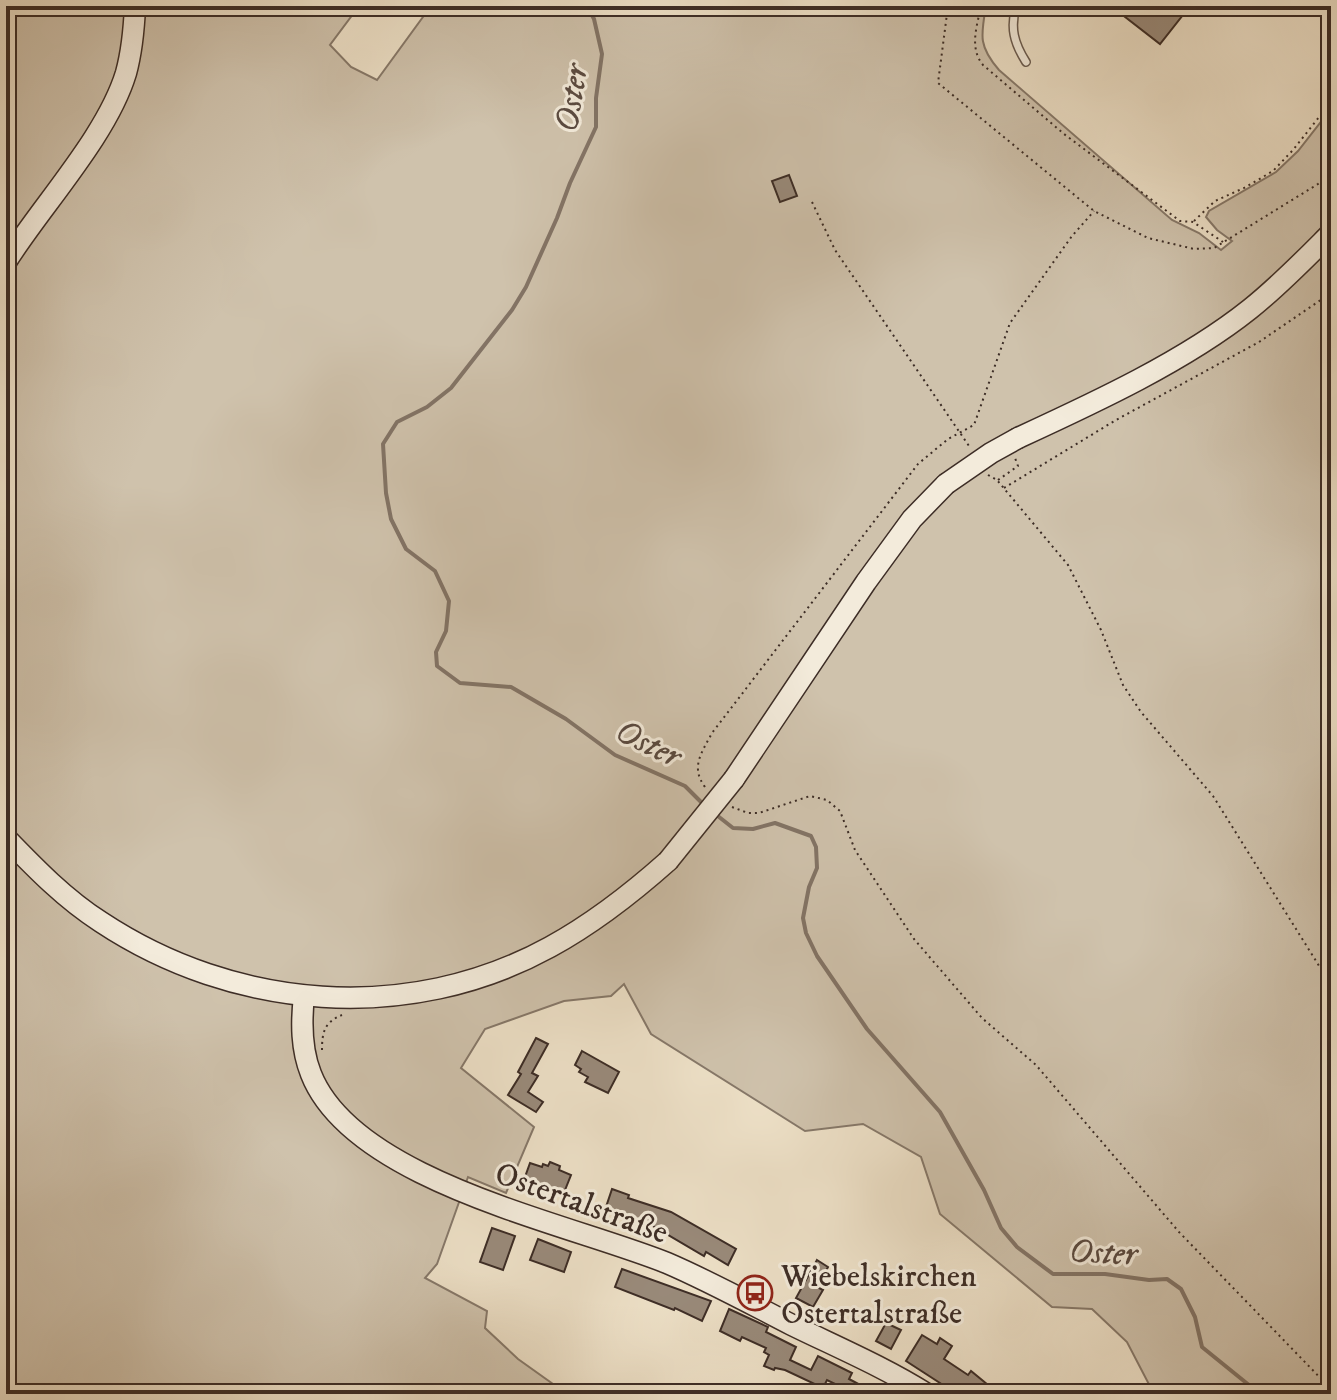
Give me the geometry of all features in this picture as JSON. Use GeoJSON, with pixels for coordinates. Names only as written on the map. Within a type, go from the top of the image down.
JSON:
{"type":"FeatureCollection","features":[{"type":"Feature","properties":{"kind":"main road"},"geometry":{"type":"LineString","coordinates":[[6,262],[86,148],[117,95],[131,51],[135,6]]}},
{"type":"Feature","properties":{"kind":"main road"},"geometry":{"type":"LineString","coordinates":[[6,838],[72,901],[99,921],[141,947],[211,978],[304,996],[357,998],[458,983],[547,949],[619,904],[668,861],[734,779],[881,561],[912,519],[946,484],[991,453],[1103,398],[1201,342],[1249,310],[1331,233]]}},
{"type":"Feature","properties":{"kind":"main road","name":"Ostertalstraße"},"geometry":{"type":"LineString","coordinates":[[304,996],[301,1021],[303,1043],[308,1067],[317,1085],[334,1110],[353,1129],[393,1157],[459,1190],[669,1264],[927,1394]]}},
{"type":"Feature","properties":{"kind":"lane"},"geometry":{"type":"LineString","coordinates":[[1016,6],[1014,44],[1026,62]]}},
{"type":"Feature","properties":{"kind":"path"},"geometry":{"type":"LineString","coordinates":[[948,6],[938,83],[1094,211],[1148,238],[1205,250],[1224,242],[1318,184],[1331,168]]}},
{"type":"Feature","properties":{"kind":"path"},"geometry":{"type":"LineString","coordinates":[[981,6],[974,43],[977,58],[983,65],[1064,134],[1180,221],[1193,222],[1224,242]]}},
{"type":"Feature","properties":{"kind":"path"},"geometry":{"type":"LineString","coordinates":[[1193,222],[1215,201],[1273,171],[1331,102]]}},
{"type":"Feature","properties":{"kind":"path"},"geometry":{"type":"LineString","coordinates":[[812,202],[835,250],[961,433]]}},
{"type":"Feature","properties":{"kind":"path"},"geometry":{"type":"LineString","coordinates":[[709,793],[700,780],[697,767],[698,758],[712,733],[918,464],[948,439],[974,425],[1010,323],[1072,236],[1094,211]]}},
{"type":"Feature","properties":{"kind":"path"},"geometry":{"type":"LineString","coordinates":[[1003,488],[1116,420],[1259,342],[1331,293]]}},
{"type":"Feature","properties":{"kind":"path"},"geometry":{"type":"LineString","coordinates":[[997,480],[1018,466]]}},
{"type":"Feature","properties":{"kind":"path"},"geometry":{"type":"LineString","coordinates":[[989,476],[997,480],[1068,565],[1101,630],[1123,685],[1141,712],[1213,796],[1331,985]]}},
{"type":"Feature","properties":{"kind":"path"},"geometry":{"type":"LineString","coordinates":[[733,807],[748,813],[759,813],[810,796],[827,800],[840,811],[855,850],[914,939],[982,1018],[1036,1065],[1179,1232],[1331,1389]]}},
{"type":"Feature","properties":{"kind":"shaded area"},"geometry":{"type":"Polygon","coordinates":[[[6,6],[359,6],[330,45],[351,67],[377,80],[431,6],[986,6],[984,47],[999,70],[1172,220],[1199,233],[1221,250],[1232,241],[1206,217],[1209,211],[1276,172],[1298,151],[1331,109],[1331,1394],[1154,1394],[1127,1342],[1092,1309],[1052,1307],[940,1214],[921,1157],[863,1124],[805,1131],[651,1034],[624,984],[611,996],[564,1001],[485,1029],[461,1068],[534,1127],[506,1193],[468,1177],[437,1264],[425,1278],[487,1311],[485,1328],[518,1359],[567,1394],[6,1394],[6,6]]]}},
{"type":"Feature","properties":{"kind":"building"},"geometry":{"type":"Polygon","coordinates":[[[1111,6],[1190,6],[1160,44],[1111,6]]]}},
{"type":"Feature","properties":{"kind":"building"},"geometry":{"type":"Polygon","coordinates":[[[789,175],[797,196],[780,202],[772,181],[789,175]]]}},
{"type":"Feature","properties":{"kind":"building"},"geometry":{"type":"Polygon","coordinates":[[[536,1038],[548,1044],[532,1073],[538,1076],[528,1092],[543,1102],[536,1112],[508,1095],[521,1074],[518,1072],[536,1038]]]}},
{"type":"Feature","properties":{"kind":"building"},"geometry":{"type":"Polygon","coordinates":[[[582,1051],[619,1072],[608,1093],[585,1082],[588,1077],[579,1072],[581,1069],[575,1065],[582,1051]]]}},
{"type":"Feature","properties":{"kind":"building"},"geometry":{"type":"Polygon","coordinates":[[[550,1162],[571,1175],[563,1195],[535,1185],[536,1182],[525,1177],[530,1163],[542,1167],[550,1162]]]}},
{"type":"Feature","properties":{"kind":"building"},"geometry":{"type":"Polygon","coordinates":[[[612,1189],[629,1195],[628,1198],[671,1212],[736,1249],[728,1265],[706,1252],[704,1256],[651,1225],[605,1210],[612,1189]]]}},
{"type":"Feature","properties":{"kind":"building"},"geometry":{"type":"Polygon","coordinates":[[[492,1228],[515,1236],[503,1270],[480,1262],[492,1228]]]}},
{"type":"Feature","properties":{"kind":"building"},"geometry":{"type":"Polygon","coordinates":[[[538,1239],[571,1252],[564,1272],[530,1260],[538,1239]]]}},
{"type":"Feature","properties":{"kind":"building"},"geometry":{"type":"Polygon","coordinates":[[[817,1260],[828,1267],[817,1287],[823,1290],[813,1307],[796,1298],[817,1260]]]}},
{"type":"Feature","properties":{"kind":"building"},"geometry":{"type":"Polygon","coordinates":[[[622,1269],[711,1301],[702,1321],[615,1287],[622,1269]]]}},
{"type":"Feature","properties":{"kind":"building"},"geometry":{"type":"Polygon","coordinates":[[[729,1309],[768,1327],[766,1332],[796,1347],[790,1360],[811,1370],[818,1356],[852,1373],[849,1379],[877,1394],[856,1394],[827,1380],[823,1388],[785,1370],[764,1366],[769,1355],[764,1352],[766,1348],[742,1337],[740,1341],[720,1331],[729,1309]]]}},
{"type":"Feature","properties":{"kind":"building"},"geometry":{"type":"Polygon","coordinates":[[[886,1323],[901,1330],[891,1349],[876,1341],[886,1323]]]}},
{"type":"Feature","properties":{"kind":"building"},"geometry":{"type":"Polygon","coordinates":[[[922,1335],[937,1344],[940,1338],[952,1346],[944,1359],[968,1375],[971,1371],[999,1394],[957,1394],[906,1361],[922,1335]]]}},
{"type":"Feature","properties":{"kind":"waterway","name":"Oster"},"geometry":{"type":"LineString","coordinates":[[587,6],[594,19],[602,54],[596,127],[526,287],[512,310],[451,388],[427,407],[397,422],[383,444],[386,493],[391,519],[406,549],[435,571],[449,601],[446,631],[436,652],[437,666],[460,683],[511,687],[566,719],[615,755],[685,786],[704,805]]}},
{"type":"Feature","properties":{"kind":"waterway","name":"Oster"},"geometry":{"type":"LineString","coordinates":[[714,813],[733,828],[753,829],[775,823],[811,836],[816,847],[817,868],[809,887],[803,918],[817,956],[867,1029],[940,1112],[984,1190],[1001,1228],[1017,1247],[1053,1274],[1167,1279],[1181,1289],[1195,1317],[1202,1347],[1260,1394]]}},
{"type":"Feature","properties":{"kind":"place","name":"Wiebelskirchen Ostertalstraße"},"geometry":{"type":"Point","coordinates":[755,1293]}}]}
